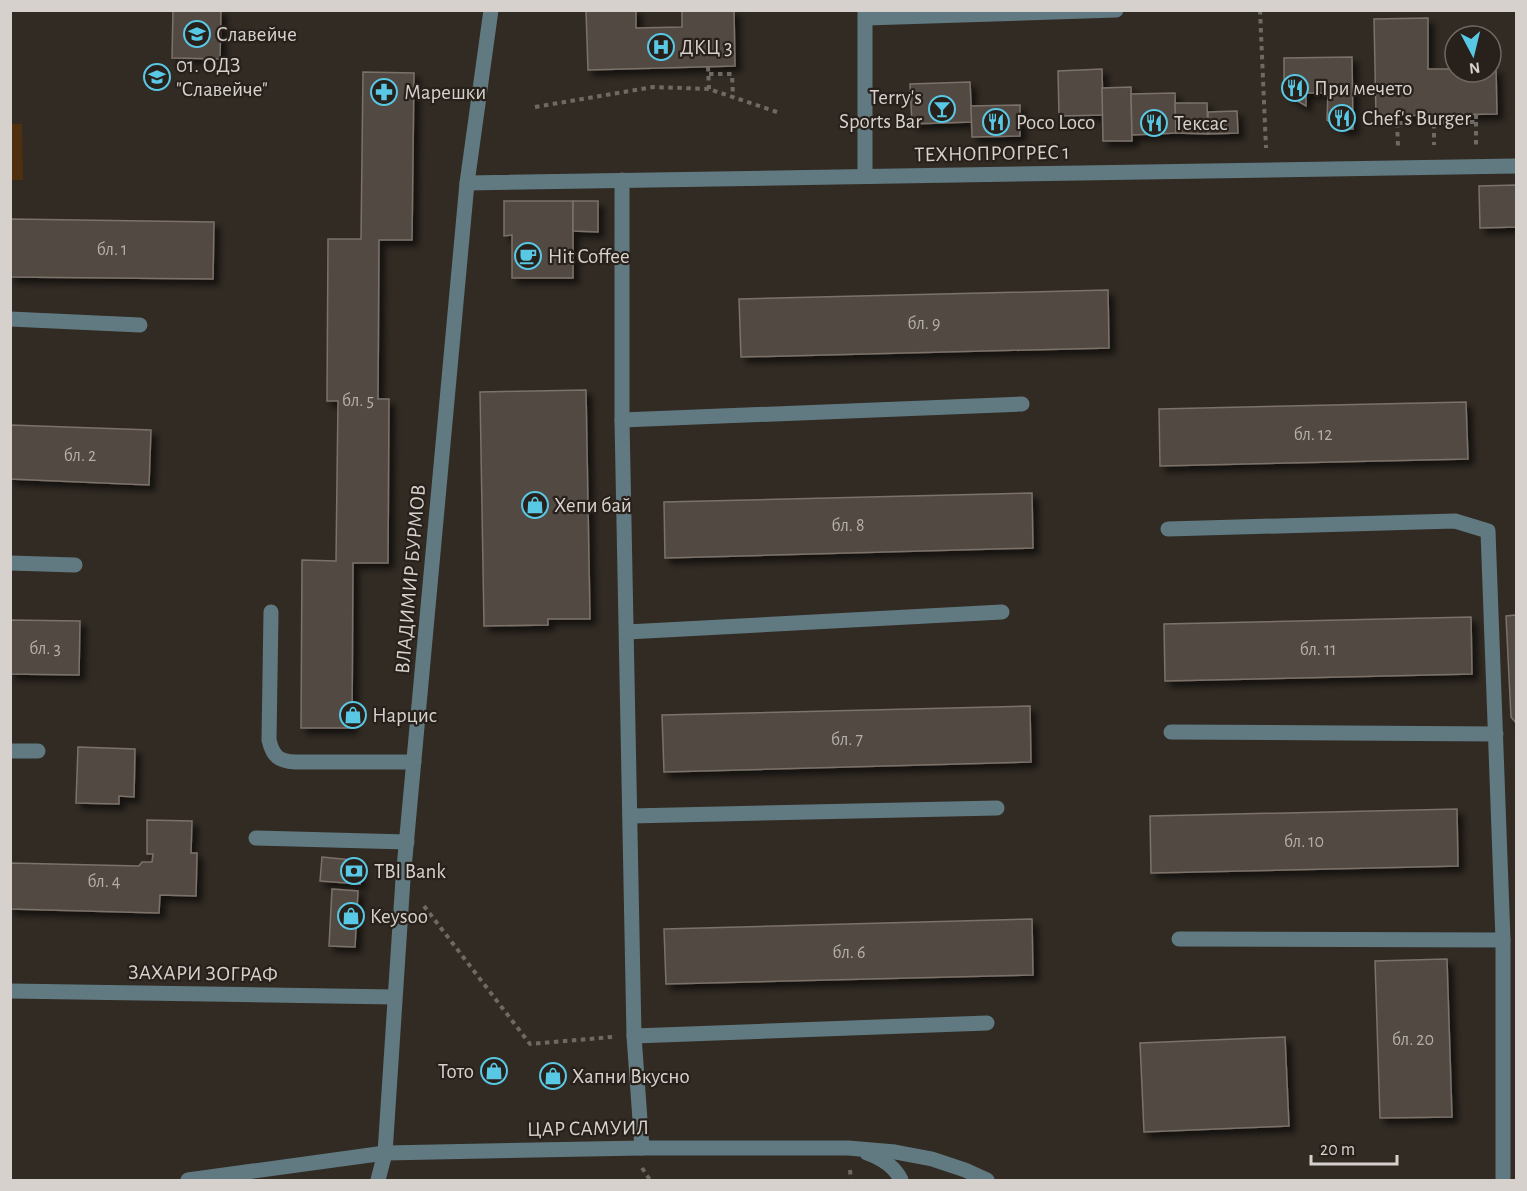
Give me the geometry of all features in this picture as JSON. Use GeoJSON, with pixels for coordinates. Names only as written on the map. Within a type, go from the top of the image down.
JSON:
{"type":"FeatureCollection","features":[{"type":"Feature","properties":{"kind":"street","name":"ВЛАДИМИР БУРМОВ"},"geometry":{"type":"LineString","coordinates":[[378,1180],[385,1153],[394,997],[407,842],[467,183],[491,10]]}},
{"type":"Feature","properties":{"kind":"street"},"geometry":{"type":"LineString","coordinates":[[865,176],[866,14],[1116,10]]}},
{"type":"Feature","properties":{"kind":"street","name":"ТЕХНОПРОГРЕС 1"},"geometry":{"type":"LineString","coordinates":[[467,183],[1516,166]]}},
{"type":"Feature","properties":{"kind":"street"},"geometry":{"type":"LineString","coordinates":[[622,180],[621,420],[634,1036],[642,1148]]}},
{"type":"Feature","properties":{"kind":"street"},"geometry":{"type":"LineString","coordinates":[[10,319],[140,325]]}},
{"type":"Feature","properties":{"kind":"street"},"geometry":{"type":"LineString","coordinates":[[621,420],[1022,404]]}},
{"type":"Feature","properties":{"kind":"street"},"geometry":{"type":"LineString","coordinates":[[1168,530],[1455,521],[1488,531],[1503,940],[1510,999],[1503,1180]]}},
{"type":"Feature","properties":{"kind":"street"},"geometry":{"type":"LineString","coordinates":[[10,563],[75,565]]}},
{"type":"Feature","properties":{"kind":"street"},"geometry":{"type":"LineString","coordinates":[[271,612],[269,740],[272,751],[282,761],[414,762]]}},
{"type":"Feature","properties":{"kind":"street"},"geometry":{"type":"LineString","coordinates":[[627,632],[1002,612]]}},
{"type":"Feature","properties":{"kind":"street"},"geometry":{"type":"LineString","coordinates":[[1171,732],[1496,734]]}},
{"type":"Feature","properties":{"kind":"street"},"geometry":{"type":"LineString","coordinates":[[10,751],[39,751]]}},
{"type":"Feature","properties":{"kind":"street"},"geometry":{"type":"LineString","coordinates":[[630,816],[996,808]]}},
{"type":"Feature","properties":{"kind":"street"},"geometry":{"type":"LineString","coordinates":[[256,838],[407,842]]}},
{"type":"Feature","properties":{"kind":"street"},"geometry":{"type":"LineString","coordinates":[[1179,939],[1503,940]]}},
{"type":"Feature","properties":{"kind":"street","name":"ЗАХАРИ ЗОГРАФ"},"geometry":{"type":"LineString","coordinates":[[10,991],[394,997]]}},
{"type":"Feature","properties":{"kind":"street"},"geometry":{"type":"LineString","coordinates":[[634,1036],[987,1023]]}},
{"type":"Feature","properties":{"kind":"street","name":"ЦАР САМУИЛ"},"geometry":{"type":"LineString","coordinates":[[188,1180],[385,1153],[642,1148],[849,1148],[895,1152],[932,1159],[987,1180]]}},
{"type":"Feature","properties":{"kind":"street"},"geometry":{"type":"LineString","coordinates":[[849,1148],[885,1162],[898,1173],[901,1180]]}},
{"type":"Feature","properties":{"kind":"street"},"geometry":{"type":"LineString","coordinates":[[227,1180],[246,1173]]}},
{"type":"Feature","properties":{"kind":"path"},"geometry":{"type":"LineString","coordinates":[[1260,10],[1267,170]]}},
{"type":"Feature","properties":{"kind":"path"},"geometry":{"type":"LineString","coordinates":[[708,67],[709,89]]}},
{"type":"Feature","properties":{"kind":"path"},"geometry":{"type":"LineString","coordinates":[[709,74],[732,74],[733,97]]}},
{"type":"Feature","properties":{"kind":"path"},"geometry":{"type":"LineString","coordinates":[[535,107],[653,87],[709,89],[780,113]]}},
{"type":"Feature","properties":{"kind":"path"},"geometry":{"type":"LineString","coordinates":[[1476,114],[1476,140]]}},
{"type":"Feature","properties":{"kind":"path"},"geometry":{"type":"LineString","coordinates":[[1397,115],[1398,139]]}},
{"type":"Feature","properties":{"kind":"path"},"geometry":{"type":"LineString","coordinates":[[1434,115],[1434,140]]}},
{"type":"Feature","properties":{"kind":"path"},"geometry":{"type":"LineString","coordinates":[[1397,123],[1476,122]]}},
{"type":"Feature","properties":{"kind":"path"},"geometry":{"type":"LineString","coordinates":[[404,879],[530,1044],[634,1036]]}},
{"type":"Feature","properties":{"kind":"shaded area"},"geometry":{"type":"Polygon","coordinates":[[[11,124],[22,124],[23,180],[11,180],[11,124]]]}},
{"type":"Feature","properties":{"kind":"building","name":"Славейче"},"geometry":{"type":"Polygon","coordinates":[[[173,10],[221,10],[220,59],[172,58],[173,10]]]}},
{"type":"Feature","properties":{"kind":"building","name":"ДКЦ 3"},"geometry":{"type":"Polygon","coordinates":[[[586,10],[636,10],[636,28],[682,27],[682,10],[734,10],[735,66],[588,70],[586,10]]]}},
{"type":"Feature","properties":{"kind":"building"},"geometry":{"type":"Polygon","coordinates":[[[1428,18],[1428,69],[1443,69],[1443,84],[1496,84],[1497,114],[1376,116],[1374,19],[1428,18]]]}},
{"type":"Feature","properties":{"kind":"building"},"geometry":{"type":"Polygon","coordinates":[[[1352,57],[1353,129],[1342,129],[1327,120],[1328,93],[1306,93],[1306,106],[1284,93],[1284,58],[1352,57]]]}},
{"type":"Feature","properties":{"kind":"building"},"geometry":{"type":"Polygon","coordinates":[[[1102,69],[1103,115],[1059,116],[1058,71],[1102,69]]]}},
{"type":"Feature","properties":{"kind":"building"},"geometry":{"type":"Polygon","coordinates":[[[363,72],[414,73],[412,240],[379,240],[378,399],[389,399],[388,563],[353,563],[352,728],[301,728],[302,560],[336,561],[338,401],[327,401],[328,239],[361,239],[363,72]]]}},
{"type":"Feature","properties":{"kind":"building"},"geometry":{"type":"Polygon","coordinates":[[[970,82],[972,122],[912,124],[910,84],[970,82]]]}},
{"type":"Feature","properties":{"kind":"building"},"geometry":{"type":"Polygon","coordinates":[[[1131,87],[1132,141],[1103,141],[1102,88],[1131,87]]]}},
{"type":"Feature","properties":{"kind":"building"},"geometry":{"type":"Polygon","coordinates":[[[1175,93],[1176,133],[1132,135],[1131,94],[1175,93]]]}},
{"type":"Feature","properties":{"kind":"building"},"geometry":{"type":"Polygon","coordinates":[[[1175,103],[1207,103],[1208,134],[1176,133],[1175,103]]]}},
{"type":"Feature","properties":{"kind":"building"},"geometry":{"type":"Polygon","coordinates":[[[1020,105],[1020,136],[972,137],[971,106],[1020,105]]]}},
{"type":"Feature","properties":{"kind":"building"},"geometry":{"type":"Polygon","coordinates":[[[1237,111],[1238,133],[1208,134],[1208,112],[1237,111]]]}},
{"type":"Feature","properties":{"kind":"building"},"geometry":{"type":"Polygon","coordinates":[[[1516,185],[1516,227],[1480,228],[1479,186],[1516,185]]]}},
{"type":"Feature","properties":{"kind":"building"},"geometry":{"type":"Polygon","coordinates":[[[504,201],[573,201],[573,278],[512,278],[512,235],[504,236],[504,201]]]}},
{"type":"Feature","properties":{"kind":"building"},"geometry":{"type":"Polygon","coordinates":[[[573,201],[598,201],[598,232],[573,231],[573,201]]]}},
{"type":"Feature","properties":{"kind":"building"},"geometry":{"type":"Polygon","coordinates":[[[10,219],[214,222],[213,279],[10,277],[10,219]]]}},
{"type":"Feature","properties":{"kind":"building"},"geometry":{"type":"Polygon","coordinates":[[[1108,290],[1109,348],[741,357],[739,299],[1108,290]]]}},
{"type":"Feature","properties":{"kind":"building","name":"Хепи бай"},"geometry":{"type":"Polygon","coordinates":[[[586,390],[590,619],[548,619],[548,625],[484,626],[480,392],[586,390]]]}},
{"type":"Feature","properties":{"kind":"building"},"geometry":{"type":"Polygon","coordinates":[[[1466,402],[1468,459],[1160,466],[1159,409],[1466,402]]]}},
{"type":"Feature","properties":{"kind":"building"},"geometry":{"type":"Polygon","coordinates":[[[10,425],[151,430],[149,485],[10,479],[10,425]]]}},
{"type":"Feature","properties":{"kind":"building"},"geometry":{"type":"Polygon","coordinates":[[[1032,493],[1033,548],[665,558],[664,502],[1032,493]]]}},
{"type":"Feature","properties":{"kind":"building"},"geometry":{"type":"Polygon","coordinates":[[[1516,615],[1516,723],[1511,717],[1506,616],[1516,615]]]}},
{"type":"Feature","properties":{"kind":"building"},"geometry":{"type":"Polygon","coordinates":[[[1471,617],[1472,674],[1165,681],[1164,624],[1471,617]]]}},
{"type":"Feature","properties":{"kind":"building"},"geometry":{"type":"Polygon","coordinates":[[[10,620],[80,621],[79,675],[10,674],[10,620]]]}},
{"type":"Feature","properties":{"kind":"building"},"geometry":{"type":"Polygon","coordinates":[[[1030,706],[1031,762],[664,772],[662,715],[1030,706]]]}},
{"type":"Feature","properties":{"kind":"building"},"geometry":{"type":"Polygon","coordinates":[[[78,747],[135,749],[134,797],[119,796],[119,804],[76,803],[78,747]]]}},
{"type":"Feature","properties":{"kind":"building"},"geometry":{"type":"Polygon","coordinates":[[[1457,809],[1458,866],[1151,873],[1150,816],[1457,809]]]}},
{"type":"Feature","properties":{"kind":"building"},"geometry":{"type":"Polygon","coordinates":[[[147,820],[192,821],[191,853],[197,853],[196,896],[160,895],[159,913],[10,909],[10,863],[139,866],[142,862],[152,862],[153,854],[147,854],[147,820]]]}},
{"type":"Feature","properties":{"kind":"building"},"geometry":{"type":"Polygon","coordinates":[[[322,857],[362,861],[360,884],[320,881],[322,857]]]}},
{"type":"Feature","properties":{"kind":"building"},"geometry":{"type":"Polygon","coordinates":[[[332,889],[358,891],[355,947],[329,946],[332,889]]]}},
{"type":"Feature","properties":{"kind":"building"},"geometry":{"type":"Polygon","coordinates":[[[1032,919],[1033,975],[666,984],[664,929],[1032,919]]]}},
{"type":"Feature","properties":{"kind":"building"},"geometry":{"type":"Polygon","coordinates":[[[1447,959],[1452,1117],[1380,1118],[1375,961],[1447,959]]]}},
{"type":"Feature","properties":{"kind":"building"},"geometry":{"type":"Polygon","coordinates":[[[1285,1037],[1289,1126],[1144,1132],[1140,1043],[1285,1037]]]}},
{"type":"Feature","properties":{"kind":"place","name":"Славейче"},"geometry":{"type":"Point","coordinates":[197,34]}},
{"type":"Feature","properties":{"kind":"place","name":"ДКЦ 3"},"geometry":{"type":"Point","coordinates":[661,47]}},
{"type":"Feature","properties":{"kind":"place","name":"01. ОДЗ \"Славейче\""},"geometry":{"type":"Point","coordinates":[157,77]}},
{"type":"Feature","properties":{"kind":"place","name":"При мечето"},"geometry":{"type":"Point","coordinates":[1295,88]}},
{"type":"Feature","properties":{"kind":"place","name":"Марешки"},"geometry":{"type":"Point","coordinates":[384,92]}},
{"type":"Feature","properties":{"kind":"place","name":"Terry's Sports Bar"},"geometry":{"type":"Point","coordinates":[942,109]}},
{"type":"Feature","properties":{"kind":"place","name":"Chef's Burger"},"geometry":{"type":"Point","coordinates":[1342,118]}},
{"type":"Feature","properties":{"kind":"place","name":"Poco Loco"},"geometry":{"type":"Point","coordinates":[996,122]}},
{"type":"Feature","properties":{"kind":"place","name":"Тексас"},"geometry":{"type":"Point","coordinates":[1154,123]}},
{"type":"Feature","properties":{"kind":"place","name":"Hit Coffee"},"geometry":{"type":"Point","coordinates":[528,256]}},
{"type":"Feature","properties":{"kind":"place","name":"Хепи бай"},"geometry":{"type":"Point","coordinates":[535,505]}},
{"type":"Feature","properties":{"kind":"place","name":"Нарцис"},"geometry":{"type":"Point","coordinates":[353,715]}},
{"type":"Feature","properties":{"kind":"place","name":"TBI Bank"},"geometry":{"type":"Point","coordinates":[354,871]}},
{"type":"Feature","properties":{"kind":"place","name":"Keysoo"},"geometry":{"type":"Point","coordinates":[351,916]}},
{"type":"Feature","properties":{"kind":"place","name":"Тото"},"geometry":{"type":"Point","coordinates":[494,1071]}},
{"type":"Feature","properties":{"kind":"place","name":"Хапни Вкусно"},"geometry":{"type":"Point","coordinates":[553,1076]}}]}
